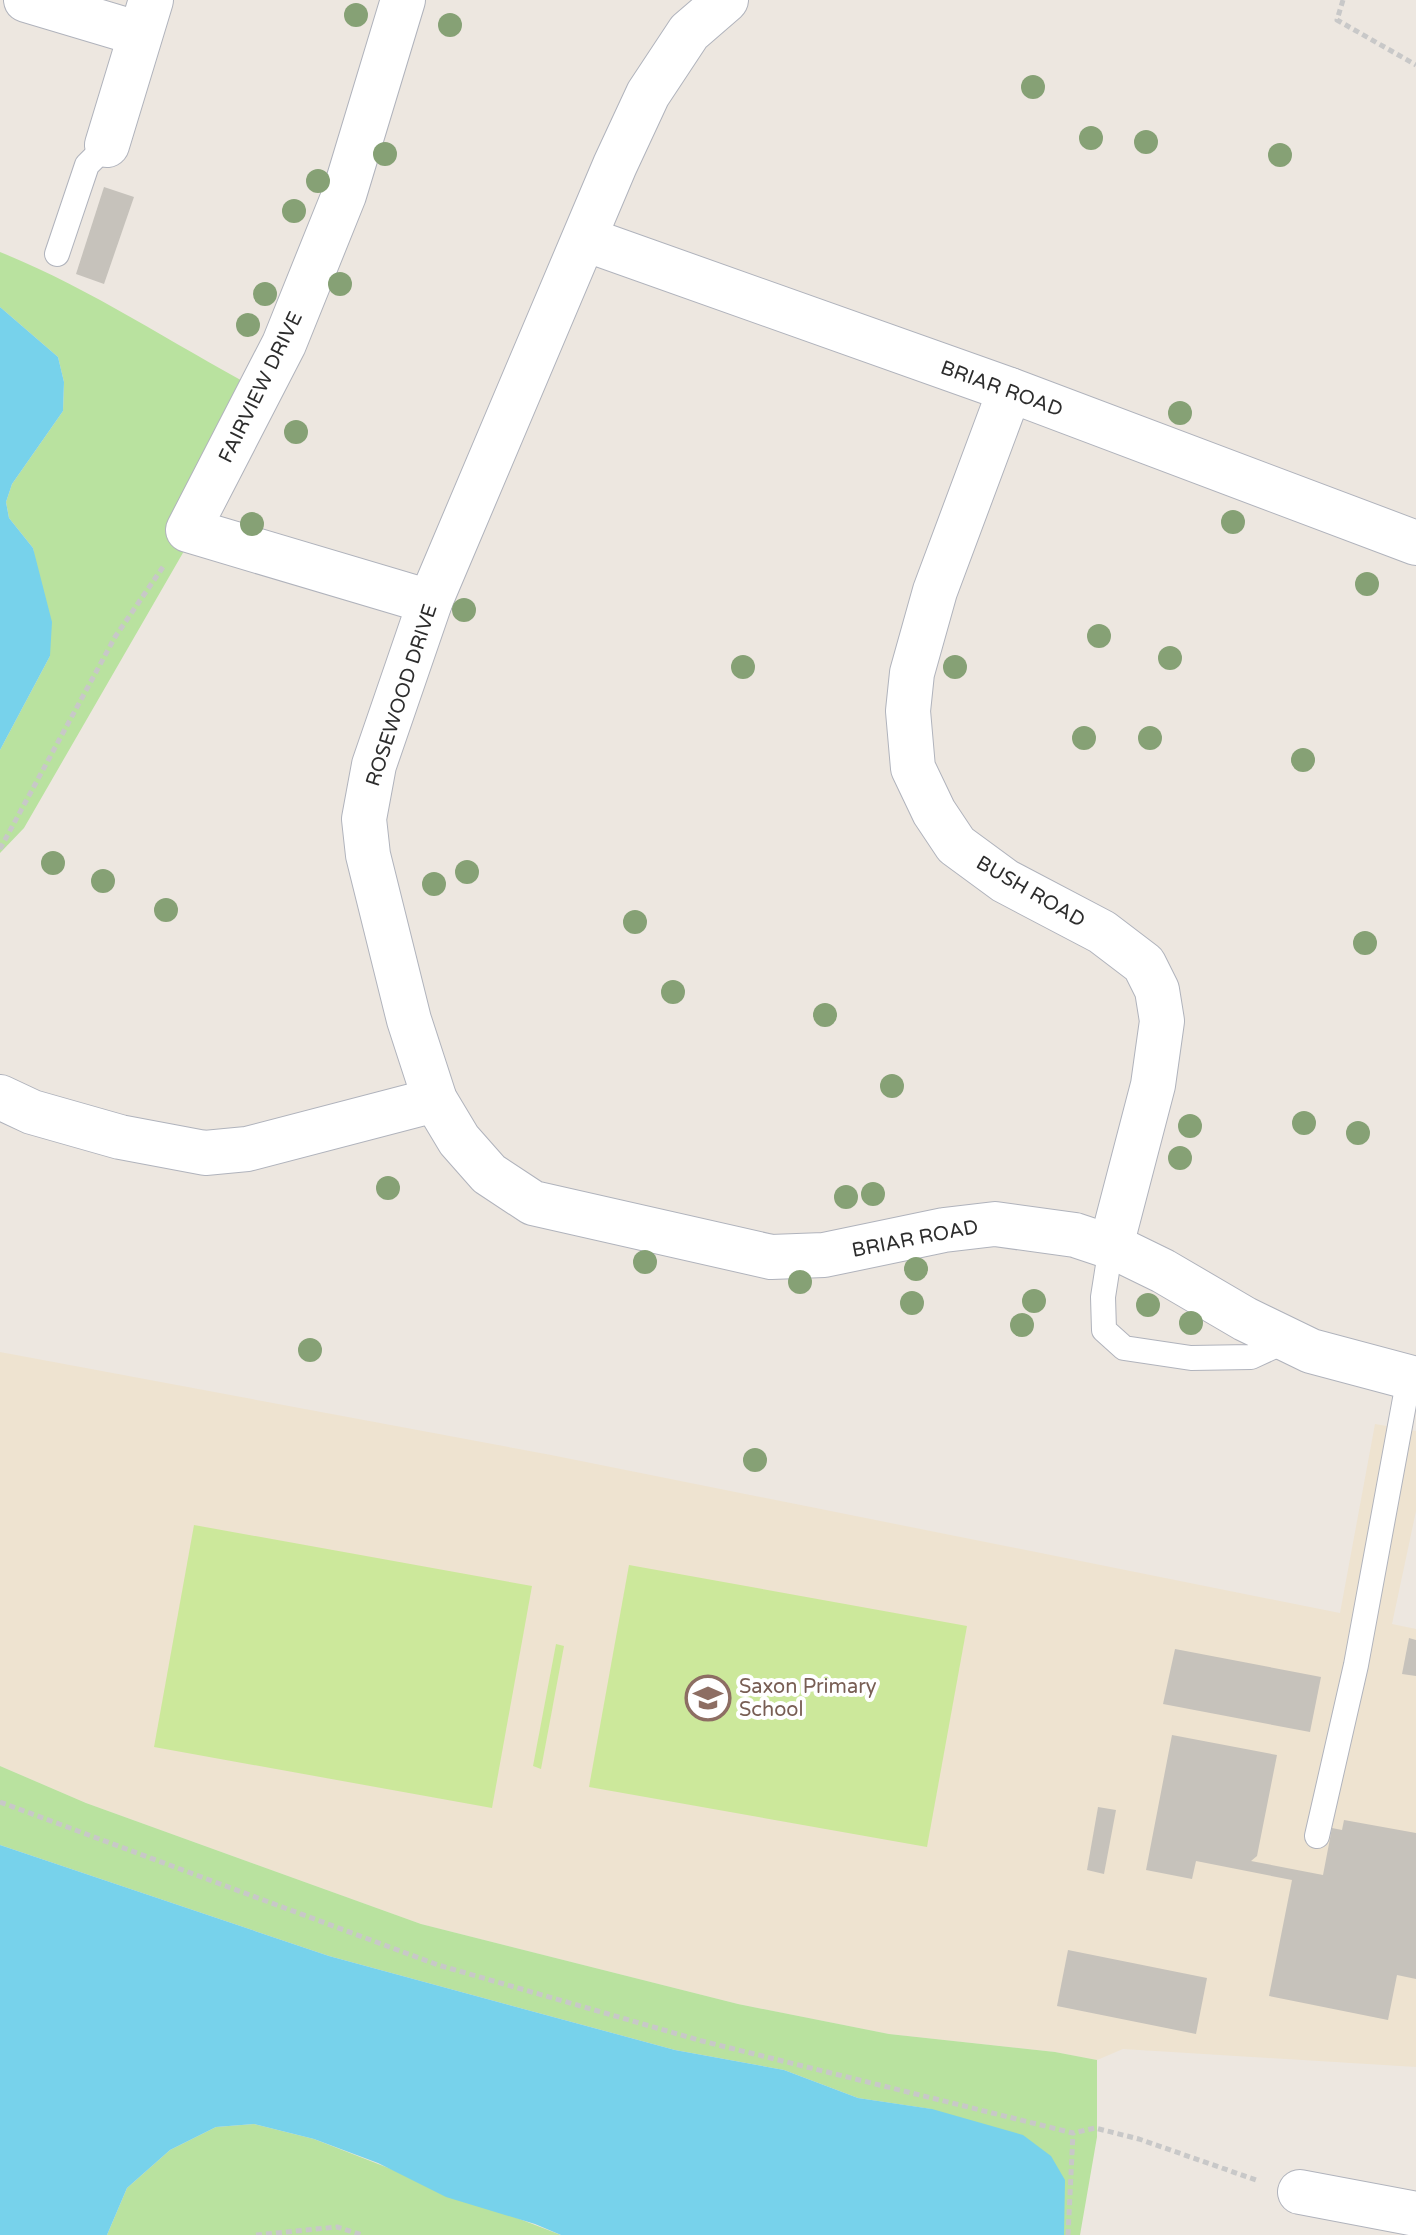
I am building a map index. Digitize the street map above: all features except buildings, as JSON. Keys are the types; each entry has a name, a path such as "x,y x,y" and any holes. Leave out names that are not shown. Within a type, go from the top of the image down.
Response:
{"street":[{"path":"26,0 146,17 107,145"},
{"name":"FAIRVIEW DRIVE","path":"188,530 284,344 344,195 403,0"},
{"name":"ROSEWOOD DRIVE","path":"435,1100 409,1020 368,855 364,819 374,765 430,602 648,94 689,32 726,0"},
{"name":"BRIAR ROAD","path":"585,239 1010,390 1416,543"},
{"name":"BUSH ROAD","path":"1010,390 935,591 912,673 908,711 913,768 934,812 956,845 1005,881 1102,932 1144,964 1157,990 1162,1021 1153,1085 1111,1246"},
{"path":"188,530 430,602"},
{"path":"0,1097 32,1112 120,1137 205,1153 247,1149 435,1100"},
{"name":"BRIAR ROAD","path":"435,1100 459,1140 489,1174 533,1203 771,1257 824,1255 944,1230 995,1224 1075,1235 1111,1246 1163,1271 1245,1319 1311,1351 1412,1378"},
{"path":"1300,2192 1416,2214"}],"lane":[{"path":"57,254 87,165 107,145"},
{"path":"1111,1246 1103,1297 1104,1330 1124,1348 1191,1358 1251,1357 1288,1340"},
{"path":"1317,1836 1356,1665 1412,1378"}],"path":[{"path":"1343,0 1337,20 1416,65"},
{"path":"0,849 115,637 188,530"},
{"path":"0,1802 438,1965 702,2041 1073,2133 1095,2128 1139,2139 1300,2192"},
{"path":"1068,2235 1073,2133"},
{"path":"256,2235 337,2227 362,2235"}],"shaded area":[{"name":"Saxon Primary School","path":"0,1352 551,1455 1340,1613 1375,1424 1416,1431 1416,1511 1392,1624 1416,1629 1416,2067 1123,2049 1097,2060 1055,2052 889,2034 738,2004 421,1924 86,1803 0,1766"}],"green space":[{"path":"0,252 104,302 273,397 24,828 0,853 0,750 50,656 33,548 9,518 6,502 12,484 63,411 64,382 58,357 0,307"},
{"path":"194,1525 532,1586 492,1808 154,1747"},
{"path":"629,1565 967,1626 927,1847 589,1787"},
{"path":"556,1644 564,1646 541,1769 533,1766"},
{"path":"0,1766 86,1803 421,1924 738,2004 889,2034 1055,2052 1097,2060 1097,2137 1080,2235 1045,2235 931,2109 858,2098 784,2070 675,2050 329,1956 0,1845"},
{"path":"254,2124 314,2139 561,2235 107,2235 127,2188 170,2150 216,2127"}],"water":[{"path":"0,307 58,357 64,382 63,411 12,484 6,502 9,518 33,548 52,622 50,656 0,750"},
{"path":"0,1845 329,1956 675,2050 784,2070 858,2098 932,2109 1023,2135 1051,2156 1065,2180 1064,2235 561,2235 446,2197 378,2163 314,2139 254,2124 216,2127 170,2150 127,2188 107,2235 0,2235"}],"place":[{"name":"Saxon Primary School","path":"708,1698"}]}
